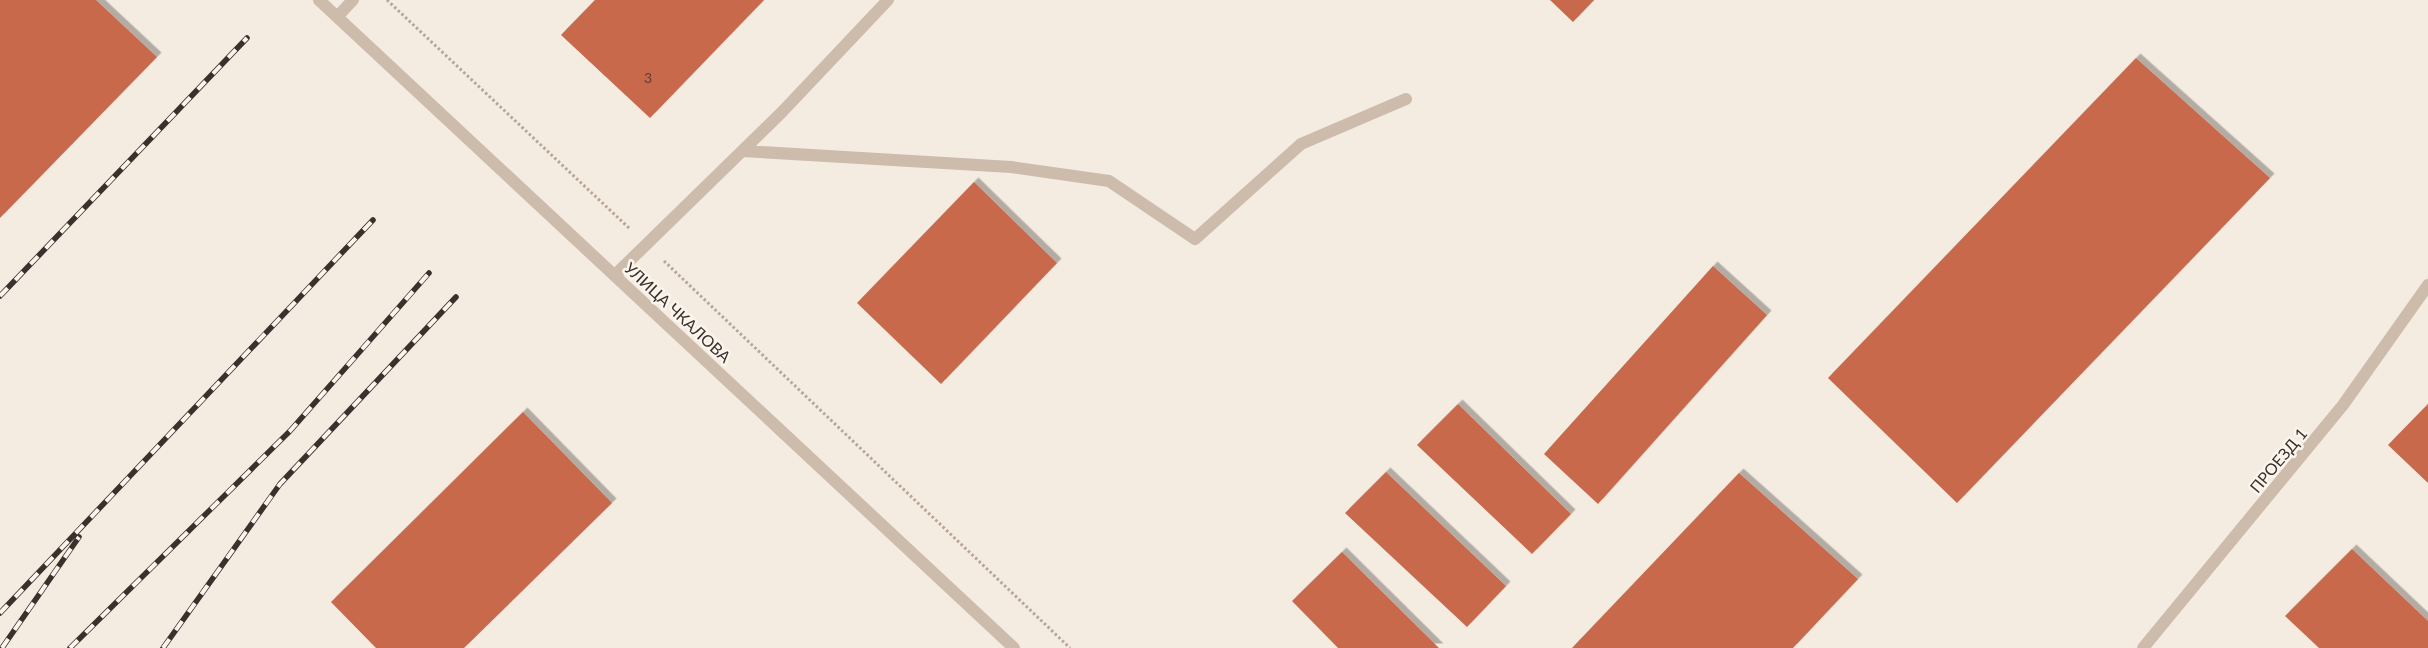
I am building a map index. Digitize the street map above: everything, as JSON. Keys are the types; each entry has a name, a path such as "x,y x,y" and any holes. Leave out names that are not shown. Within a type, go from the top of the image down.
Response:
{"street":[{"name":"УЛИЦА ЧКАЛОВА","path":"319,0 1014,648"},
{"path":"337,17 353,0"},
{"path":"615,275 782,112 888,0"},
{"path":"743,150 1011,167 1109,182 1195,238 1302,144 1406,99"},
{"name":"ПРОЕЗД 1","path":"2143,648 2344,405 2428,285"}],"path":[{"path":"387,0 1070,648"}],"building":[{"path":"0,0 96,0 157,57 0,218"},
{"path":"595,0 764,0 650,118 561,35"},
{"path":"1550,0 1594,0 1573,22"},
{"path":"2136,58 2270,178 1957,503 1828,378"},
{"path":"974,182 1057,263 941,384 857,303"},
{"path":"1713,266 1767,315 1598,504 1544,454"},
{"path":"1458,404 1571,514 1532,554 1417,445"},
{"path":"2428,404 2428,483 2388,445"},
{"path":"523,412 612,503 464,648 376,648 331,602"},
{"path":"1386,472 1506,586 1467,627 1345,513"},
{"path":"1739,473 1858,579 1793,648 1572,648"},
{"path":"2352,549 2428,621 2428,648 2319,648 2285,616"},
{"path":"1342,552 1439,648 1338,648 1292,601"}],"railway":[{"path":"0,296 247,38"},
{"path":"0,613 373,220"},
{"path":"70,648 290,431 429,273"},
{"path":"163,648 280,484 456,297"},
{"path":"2,648 79,537"}]}
